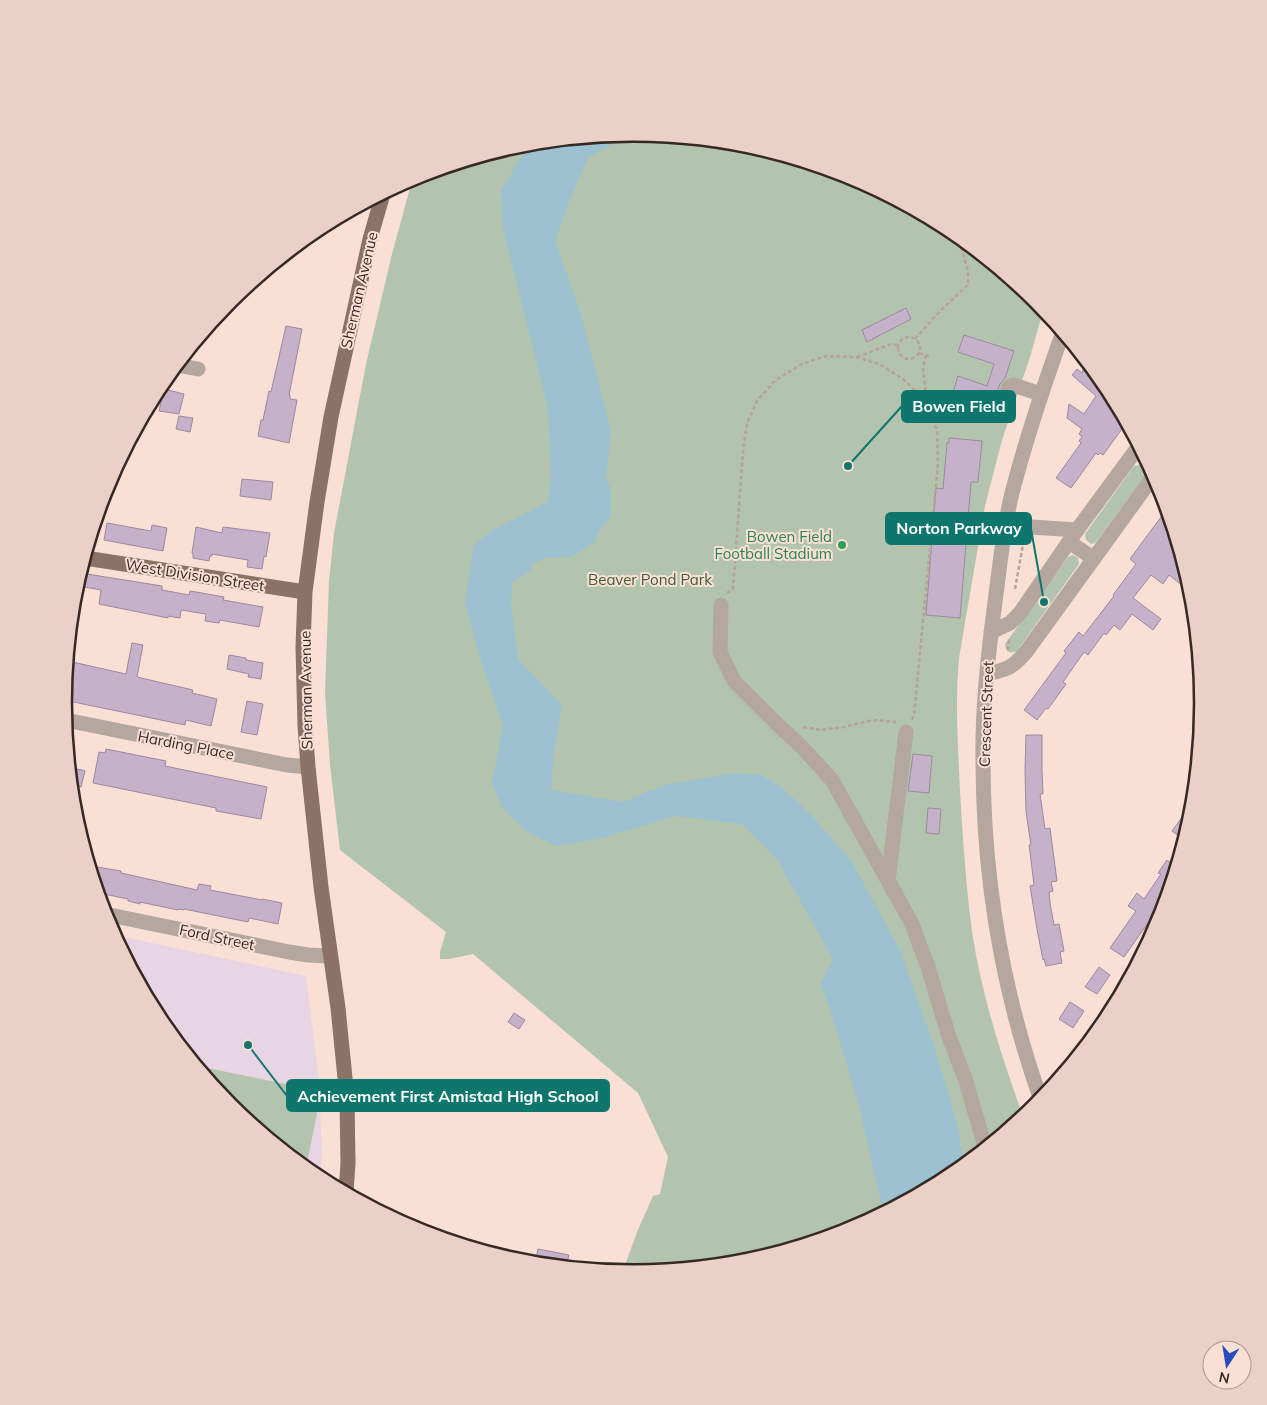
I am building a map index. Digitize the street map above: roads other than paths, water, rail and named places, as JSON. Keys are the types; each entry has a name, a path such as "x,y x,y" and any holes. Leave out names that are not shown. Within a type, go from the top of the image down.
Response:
{"main road":[{"name":"Sherman Avenue","path":"347,1184 347,1098 338,1008 330,956 308,767 303,687 305,592 331,417 370,239 381,201"},
{"name":"West Division Street","path":"91,559 305,592"}],"street":[{"name":"Crescent Street","path":"1038,1091 1024,1050 1002,957 990,883 983,759 991,632 1006,522 1012,493 1060,339"},
{"path":"184,366 198,369"},
{"path":"999,416 1009,387 1012,385 1042,394"},
{"path":"991,632 1010,623 1020,613 1073,536 1137,454"},
{"path":"987,674 1007,669 1016,663 1026,652 1149,481"},
{"path":"1006,522 1073,536 1093,558"},
{"path":"721,605 720,652 734,681 801,746 832,780 911,922 948,1037 964,1078 983,1141"},
{"name":"Harding Place","path":"73,721 287,765 308,767"},
{"path":"888,881 908,728"},
{"name":"Ford Street","path":"115,916 289,952 330,956"}],"water":[{"path":"615,143 588,158 570,199 555,241 580,311 611,431 606,479 611,489 611,516 598,532 594,543 571,557 548,557 532,564 531,570 512,582 511,602 518,659 562,705 554,752 551,790 624,802 664,785 736,773 761,775 784,789 814,818 852,862 899,948 933,1043 957,1123 963,1157 882,1206 859,1106 829,1005 820,985 833,959 778,861 742,824 675,816 602,838 557,846 527,832 503,809 492,784 503,725 482,664 465,603 474,545 493,530 548,502 551,477 548,408 503,228 501,190 524,152 560,146"}],"place":[{"name":"Bowen Field","path":"848,466"},
{"name":"Bowen Field Football Stadium","path":"842,545"},
{"name":"Norton Parkway","path":"1044,602"},
{"name":"Achievement First Amistad High School","path":"248,1045"}],"park label":[{"name":"Beaver Pond Park","path":"650,579"}]}
